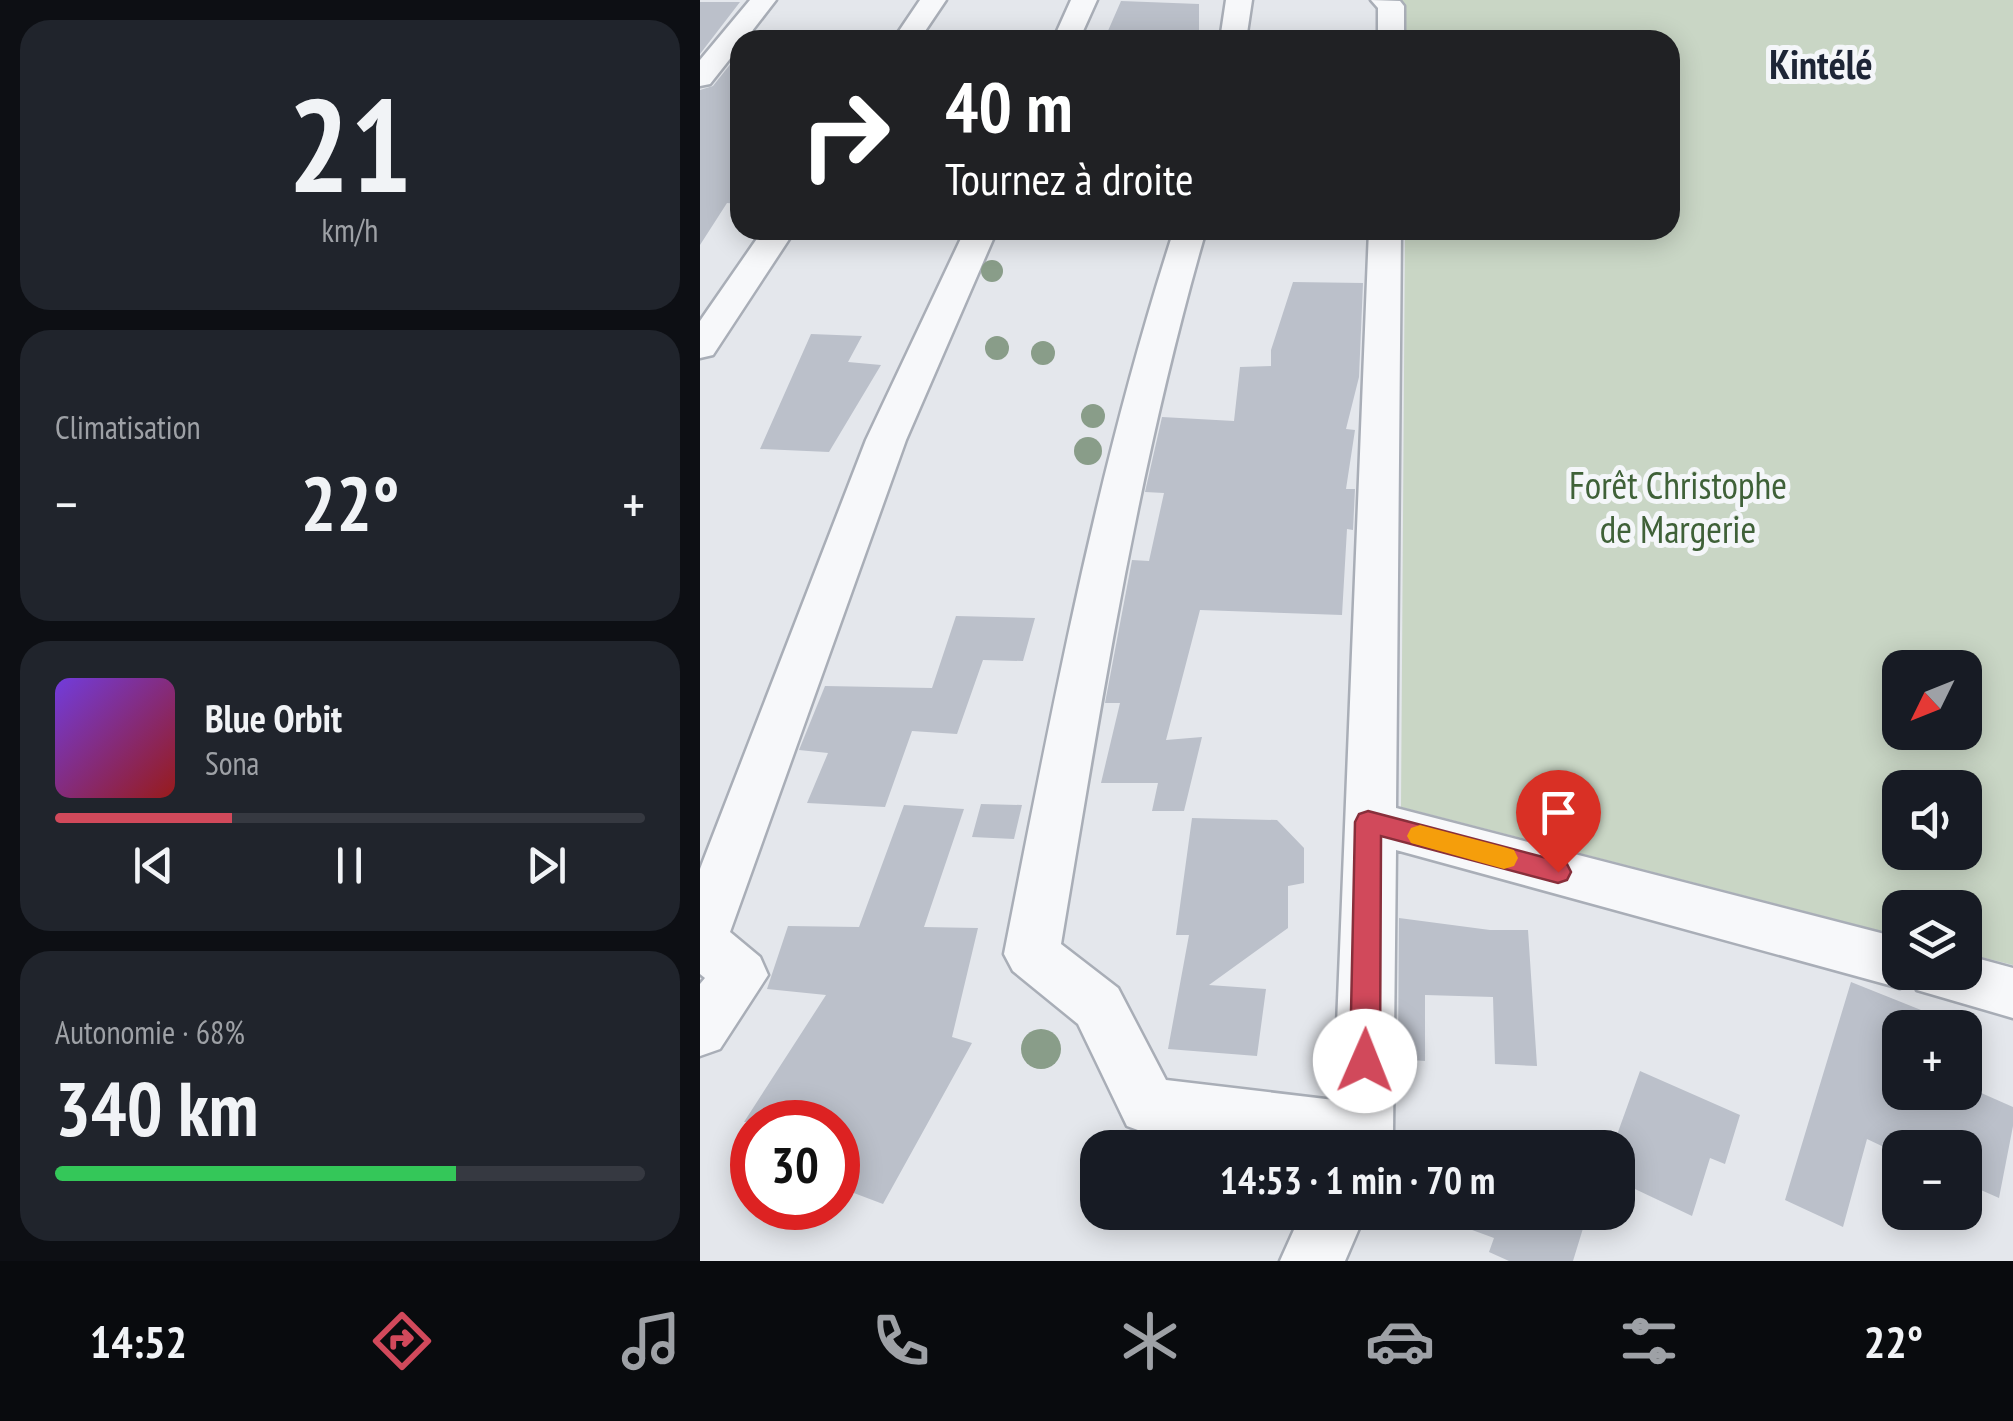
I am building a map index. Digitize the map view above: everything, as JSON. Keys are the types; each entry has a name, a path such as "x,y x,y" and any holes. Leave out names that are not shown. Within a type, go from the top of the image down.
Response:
{"street":[{"path":"739,30 763,0"},
{"path":"913,30 933,0"},
{"path":"1070,30 1084,0"},
{"path":"1234,30 1239,0"},
{"path":"1384,0 1392,6 1391,30"},
{"path":"700,78 730,41"},
{"path":"700,347 772,240"},
{"path":"700,1030 740,975 700,940 886,440 976,240"},
{"path":"1187,240 1161,318 1118,483 1032,954 1098,1006 1148,1106 1298,1130"},
{"path":"1361,1130 1385,240"},
{"path":"1368,822 1882,958"},
{"path":"1982,985 2013,993"},
{"path":"1312,1261 1327,1230"}],"green space":[{"name":"Forêt Christophe de Margerie","path":"1397,0 2013,0 2013,965 1982,957 1982,890 1882,890 1882,931 1401,807 1405,240 1680,240 1680,30 1398,30"}],"building":[{"path":"1121,1 1199,4 1199,30 1108,30"},
{"path":"700,2 740,2 700,54"},
{"path":"730,65 730,203 700,245 700,90 713,86"},
{"path":"1293,282 1363,283 1359,377 1346,429 1355,430 1346,489 1355,489 1353,530 1347,529 1342,615 1200,610 1166,740 1202,737 1184,811 1152,811 1158,783 1101,783 1120,703 1105,703 1132,560 1149,561 1164,493 1145,492 1162,417 1234,421 1240,367 1271,366 1271,350"},
{"path":"811,334 862,336 848,362 881,365 829,452 760,449"},
{"path":"956,616 1035,618 1023,661 983,660 957,734 912,731 885,807 807,803 828,753 799,750 825,686 932,688"},
{"path":"981,804 1022,805 1014,839 972,837"},
{"path":"904,805 964,809 924,927 978,928 952,1037 972,1043 883,1204 860,1195 860,1100 758,1100 826,995 767,989 788,926 859,927"},
{"path":"1192,818 1277,820 1304,848 1304,883 1288,886 1288,928 1209,985 1266,989 1257,1056 1168,1049 1189,935 1176,935"},
{"path":"1399,918 1490,930 1528,930 1537,1066 1495,1064 1493,997 1425,995 1425,1061 1398,1059"},
{"path":"1851,982 1921,1010 1882,1010 1882,1110 1982,1110 1982,1093 2013,1107 1999,1198 1982,1190 1982,1130 1882,1130 1882,1146 1867,1139 1843,1227 1785,1200"},
{"path":"1640,1071 1740,1115 1725,1164 1710,1158 1692,1216 1635,1189 1635,1130 1619,1130"},
{"path":"1472,1230 1582,1230 1573,1261 1509,1261 1489,1252 1494,1238"}],"slow traffic":[{"path":"1420,836 1504,858"}],"district":[{"name":"Kintélé","path":"1821,64"}],"route":[{"path":"1365,1061 1368,822 1558,872"}]}
